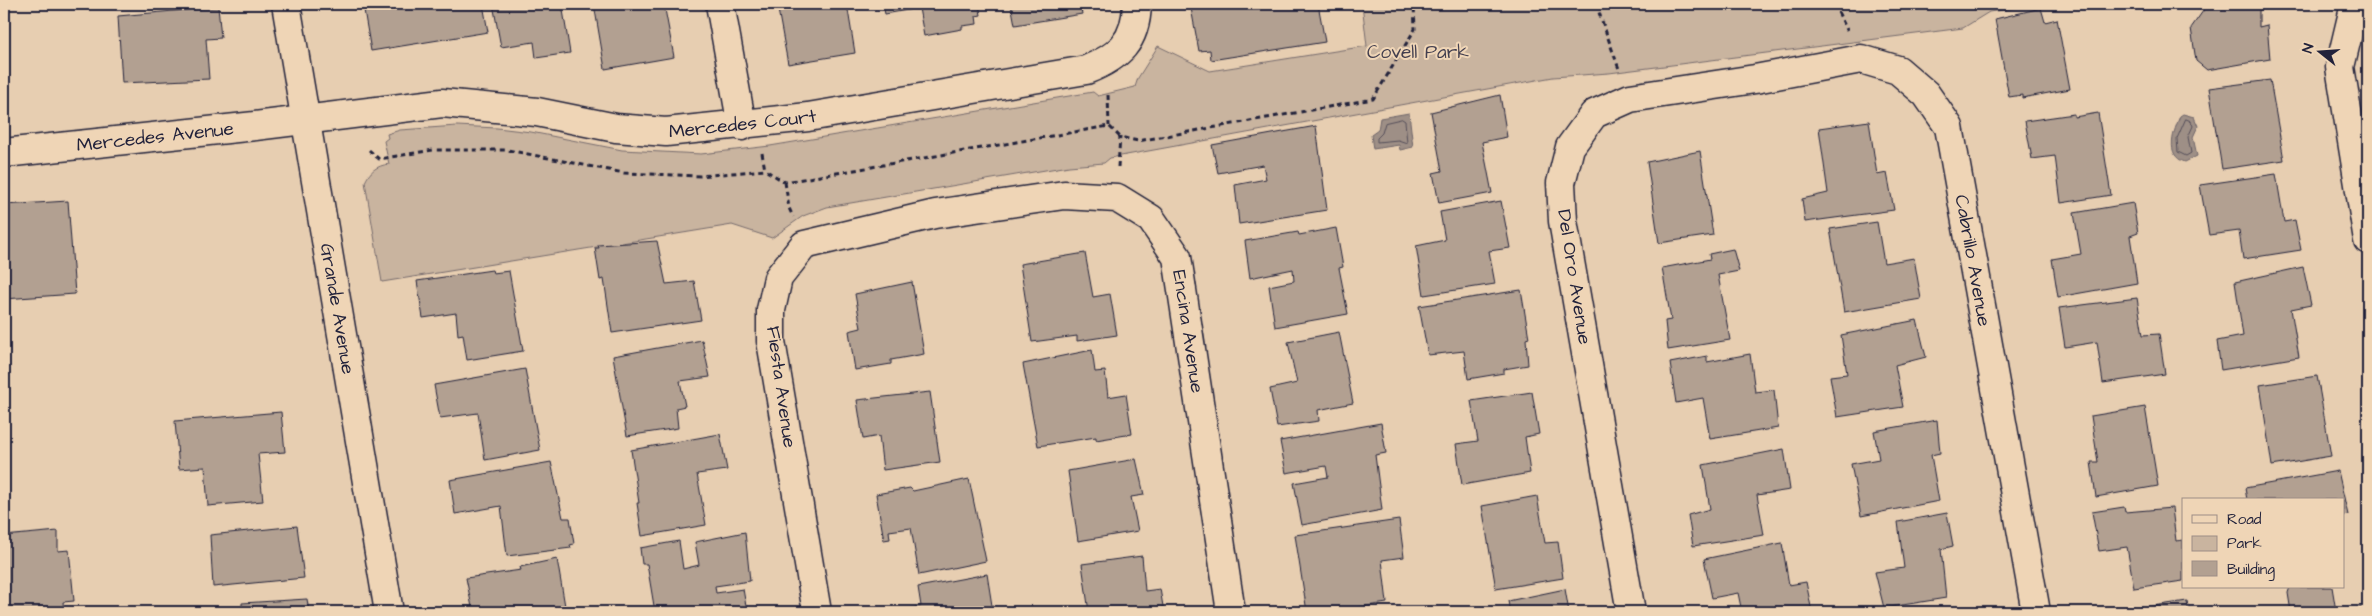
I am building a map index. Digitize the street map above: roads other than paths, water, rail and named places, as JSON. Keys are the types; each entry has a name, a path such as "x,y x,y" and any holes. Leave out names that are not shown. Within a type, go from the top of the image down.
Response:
{"street":[{"name":"Grande Avenue","path":"286,4 389,612"},
{"path":"720,4 742,126"},
{"name":"Mercedes Court","path":"307,119 442,103 482,105 537,112 616,128 666,132 808,118 1086,70 1107,62 1121,51 1130,36 1136,19 1137,4"},
{"path":"2355,4 2340,67 2368,240"},
{"name":"Cabrillo Avenue","path":"1756,79 1861,59 1898,70 1926,94 1949,127 2036,612"},
{"name":"Del Oro Avenue","path":"1632,612 1563,221 1560,183 1570,147 1594,114 1630,98 1756,79"},
{"name":"Mercedes Avenue","path":"4,153 307,119"},
{"name":"Encina Avenue","path":"935,214 1064,195 1117,198 1151,219 1177,257 1232,612"},
{"name":"Fiesta Avenue","path":"817,612 771,341 771,310 778,278 804,245 935,214"}],"water":[{"path":"1409,113 1413,147 1400,150 1399,145 1373,149 1371,135 1378,130 1380,118"},
{"path":"2183,114 2194,117 2198,126 2193,137 2197,156 2185,162 2175,154 2172,142 2180,116"}],"park label":[{"name":"Covell Park","path":"1418,52"}]}
